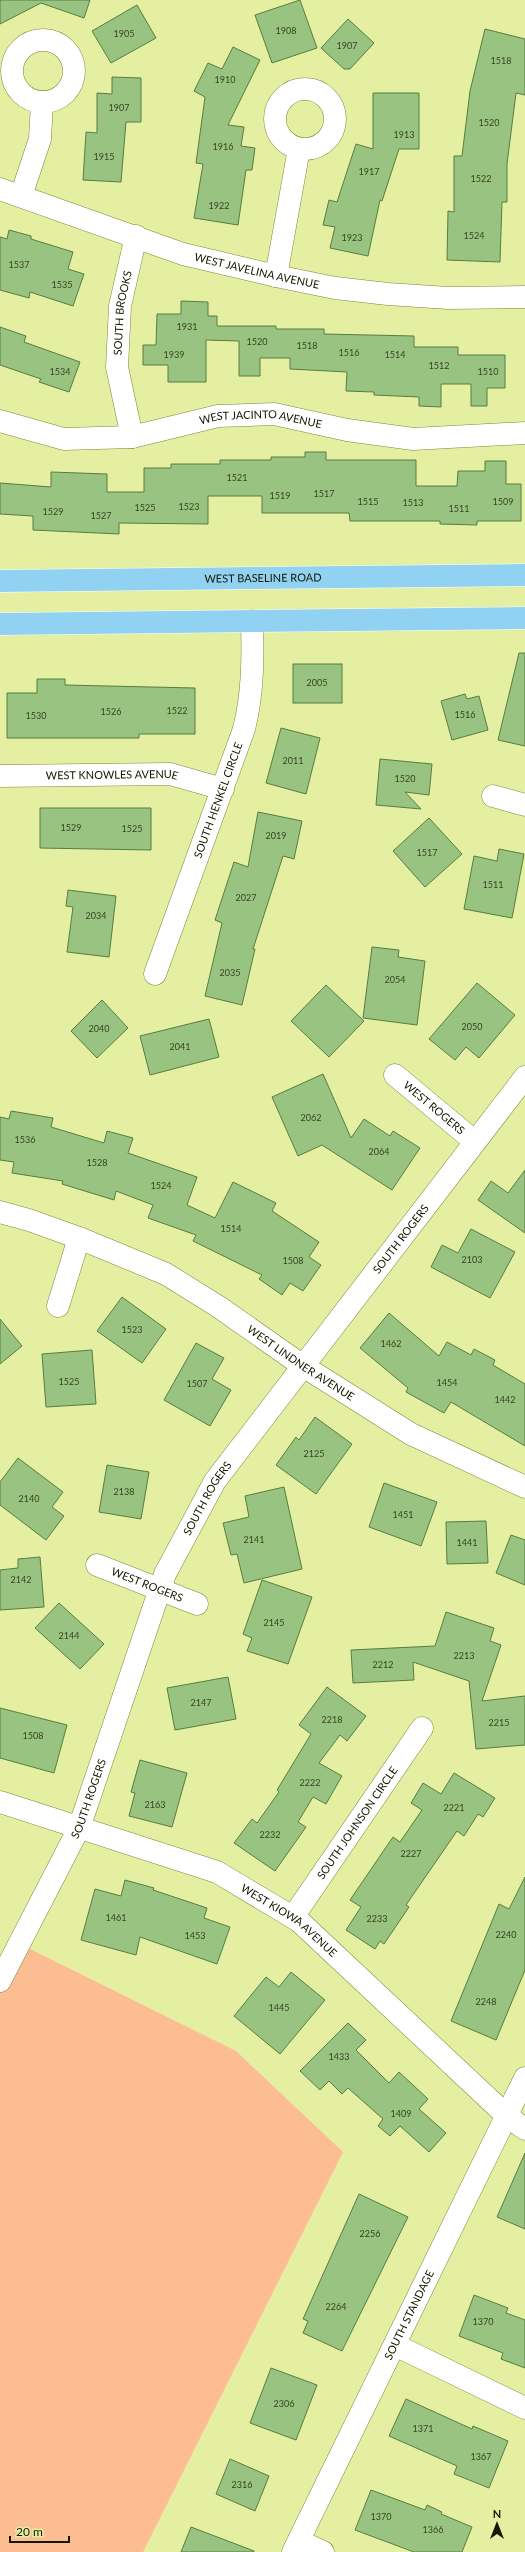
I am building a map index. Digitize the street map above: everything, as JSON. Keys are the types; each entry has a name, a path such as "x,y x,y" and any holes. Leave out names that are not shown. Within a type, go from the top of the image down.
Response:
{"main road":[{"name":"WEST BASELINE ROAD","path":"0,581 525,575"},
{"path":"0,624 525,618"}],"street":[{"path":"22,196 40,139 42,102"},
{"path":"276,276 299,149"},
{"name":"WEST JAVELINA AVENUE","path":"0,189 184,254 276,276 335,288 388,294 448,298 525,297"},
{"name":"SOUTH BROOKS","path":"132,437 118,367 120,306 136,236"},
{"name":"WEST JACINTO AVENUE","path":"0,421 64,439 132,437 218,416 274,414 347,430 412,439 525,433"},
{"name":"SOUTH HENKEL CIRCLE","path":"155,974 223,789 250,704 253,674 252,621"},
{"name":"WEST KNOWLES AVENUE","path":"0,776 170,774 223,789"},
{"path":"493,796 525,805"},
{"name":"WEST ROGERS","path":"395,1075 474,1141"},
{"name":"SOUTH ROGERS","path":"0,1981 79,1828 166,1574 215,1481 474,1141 525,1077"},
{"name":"WEST LINDNER AVENUE","path":"0,1212 29,1220 79,1238 166,1274 219,1307 303,1366 411,1434 525,1487"},
{"path":"58,1306 79,1238"},
{"name":"WEST ROGERS","path":"97,1565 161,1588 197,1604"},
{"name":"SOUTH JOHNSON CIRCLE","path":"293,1917 422,1728"},
{"name":"WEST KIOWA AVENUE","path":"0,1802 217,1872 293,1917 507,2116 525,2129"},
{"name":"SOUTH STANDAGE","path":"296,2546 525,2078"},
{"path":"395,2345 525,2408"},
{"path":"296,2546 323,2552"}],"shaded area":[{"path":"20,1944 236,2051 343,2152 143,2552 0,2552 0,1976"}],"building":[{"path":"0,0 90,0 84,18 41,3 0,24"},
{"path":"300,0 317,48 272,63 255,15"},
{"path":"137,5 156,38 111,63 92,31"},
{"path":"348,19 374,43 350,69 344,69 321,48"},
{"path":"485,29 525,39 525,95 516,93 507,164 507,202 502,202 500,262 447,260 448,211 454,212 454,156 462,156 470,91"},
{"path":"233,47 260,60 228,125 244,127 241,146 255,148 252,170 246,170 238,225 194,218 203,164 196,163 205,97 194,91 208,63 222,69"},
{"path":"112,77 141,78 141,122 126,122 121,182 83,180 86,132 97,133 97,93 112,94"},
{"path":"373,93 419,93 419,149 399,149 382,201 380,200 368,256 330,248 335,227 323,225 329,200 337,202 356,144 373,149"},
{"path":"9,230 31,236 31,239 73,252 68,269 84,274 73,306 30,292 29,298 0,290 0,237 7,239"},
{"path":"181,301 208,302 208,316 217,316 217,326 276,326 276,329 324,329 324,334 414,336 414,347 458,347 458,355 505,355 505,388 487,388 487,406 471,406 471,384 441,384 441,407 419,406 419,397 374,395 374,392 346,391 347,372 290,369 290,358 260,358 260,376 239,376 239,341 206,340 206,382 168,382 168,365 143,365 143,345 156,345 157,314 181,314"},
{"path":"0,327 26,336 24,342 80,362 69,392 39,382 41,379 0,365"},
{"path":"305,452 326,452 326,460 416,460 416,486 457,486 458,471 485,471 485,461 506,461 506,484 521,484 521,521 477,521 477,525 440,524 440,521 350,521 349,513 262,513 262,496 208,496 208,524 119,523 119,534 33,530 33,516 0,514 0,483 51,487 51,472 107,474 107,492 144,492 144,468 171,468 171,464 220,464 220,460 271,460 271,457 305,457"},
{"path":"519,653 525,653 525,746 498,740"},
{"path":"293,664 342,664 342,703 293,703"},
{"path":"37,679 65,679 65,685 195,688 195,734 139,734 139,738 7,738 7,693 37,693"},
{"path":"465,694 467,699 479,696 488,730 452,740 441,701"},
{"path":"281,728 320,738 306,794 266,783"},
{"path":"380,759 432,764 429,795 405,792 421,809 376,805"},
{"path":"40,808 151,808 151,850 40,848"},
{"path":"258,812 302,821 294,859 283,856 253,949 255,949 242,1005 205,996 222,923 215,920 234,862 248,867"},
{"path":"429,818 462,854 425,887 393,851"},
{"path":"499,849 524,854 512,918 464,909 474,856 497,861"},
{"path":"68,890 116,896 109,957 67,952 73,907 66,906"},
{"path":"372,947 399,950 398,957 425,961 417,1025 363,1018"},
{"path":"477,983 515,1015 479,1058 466,1047 455,1060 429,1039"},
{"path":"326,985 364,1021 329,1057 291,1021"},
{"path":"102,1000 128,1028 97,1058 71,1031"},
{"path":"209,1019 219,1057 150,1075 140,1036"},
{"path":"323,1074 351,1138 364,1119 390,1136 393,1131 420,1148 392,1190 322,1145 298,1156 272,1097"},
{"path":"11,1111 53,1118 51,1127 104,1143 107,1131 133,1138 128,1153 197,1177 187,1205 215,1218 233,1182 276,1203 272,1211 319,1242 309,1257 321,1265 303,1291 290,1283 282,1295 259,1279 262,1275 193,1241 196,1235 148,1218 153,1205 116,1191 114,1200 62,1184 63,1181 12,1173 14,1162 0,1160 0,1117 9,1119"},
{"path":"525,1170 525,1233 478,1200 491,1181 508,1193"},
{"path":"471,1229 515,1252 490,1298 431,1267 442,1245 458,1253"},
{"path":"122,1297 166,1329 142,1363 97,1331"},
{"path":"389,1313 439,1356 447,1342 471,1355 474,1349 495,1360 493,1365 525,1384 525,1446 451,1402 444,1413 406,1392 408,1388 360,1348"},
{"path":"0,1319 22,1346 0,1364"},
{"path":"196,1343 224,1358 212,1379 231,1390 210,1426 164,1400"},
{"path":"92,1350 96,1404 46,1407 42,1354"},
{"path":"315,1417 352,1444 316,1494 276,1465 296,1437 299,1440"},
{"path":"18,1458 63,1492 52,1507 64,1516 46,1540 0,1505 0,1482"},
{"path":"107,1465 149,1472 141,1519 99,1512"},
{"path":"384,1483 437,1502 421,1546 369,1527"},
{"path":"284,1487 302,1569 244,1583 237,1554 231,1555 223,1523 249,1517 245,1496"},
{"path":"486,1521 488,1563 447,1564 446,1522"},
{"path":"511,1535 525,1540 525,1585 496,1573"},
{"path":"40,1557 44,1607 0,1610 0,1570 18,1568 18,1559"},
{"path":"262,1580 312,1597 288,1664 247,1651 252,1638 243,1634"},
{"path":"59,1603 104,1644 80,1669 35,1628"},
{"path":"446,1612 494,1628 490,1641 501,1645 482,1701 525,1696 525,1745 476,1749 469,1681 413,1662 414,1680 353,1683 351,1650 435,1646"},
{"path":"228,1677 236,1719 175,1730 167,1688"},
{"path":"327,1687 366,1716 347,1741 340,1735 319,1763 342,1776 326,1804 313,1797 298,1822 306,1827 275,1871 234,1843 252,1819 257,1823 279,1792 277,1790 311,1734 299,1725"},
{"path":"0,1708 67,1725 54,1773 0,1758"},
{"path":"140,1760 187,1773 172,1827 129,1816 135,1793 131,1792"},
{"path":"454,1773 495,1798 483,1817 478,1814 464,1836 457,1831 406,1905 409,1907 384,1944 380,1941 375,1949 346,1930 361,1907 350,1900 393,1837 400,1842 422,1810 411,1803 423,1783 441,1794"},
{"path":"525,1877 525,1970 496,2040 451,2021 499,1904 509,1909"},
{"path":"125,1880 154,1888 153,1890 207,1908 204,1918 230,1927 217,1964 140,1937 136,1955 81,1940 95,1889 121,1896"},
{"path":"291,1972 325,2000 280,2054 234,2016 266,1977 279,1987"},
{"path":"348,2023 366,2040 356,2050 389,2083 399,2072 428,2099 419,2109 446,2133 429,2152 400,2126 390,2136 378,2126 383,2119 348,2088 342,2094 329,2081 320,2090 300,2071"},
{"path":"525,2153 525,2229 497,2217"},
{"path":"359,2194 408,2217 342,2351 303,2333 308,2321 303,2319"},
{"path":"474,2295 508,2308 506,2313 525,2320 525,2368 501,2359 503,2353 459,2336"},
{"path":"271,2368 317,2385 296,2440 250,2423"},
{"path":"406,2399 472,2429 473,2426 508,2441 489,2488 454,2474 457,2466 389,2436"},
{"path":"230,2459 269,2476 255,2511 216,2494"},
{"path":"371,2490 425,2510 427,2505 442,2512 441,2514 472,2527 462,2552 414,2552 355,2530"},
{"path":"191,2527 254,2551 254,2552 181,2552"}]}
